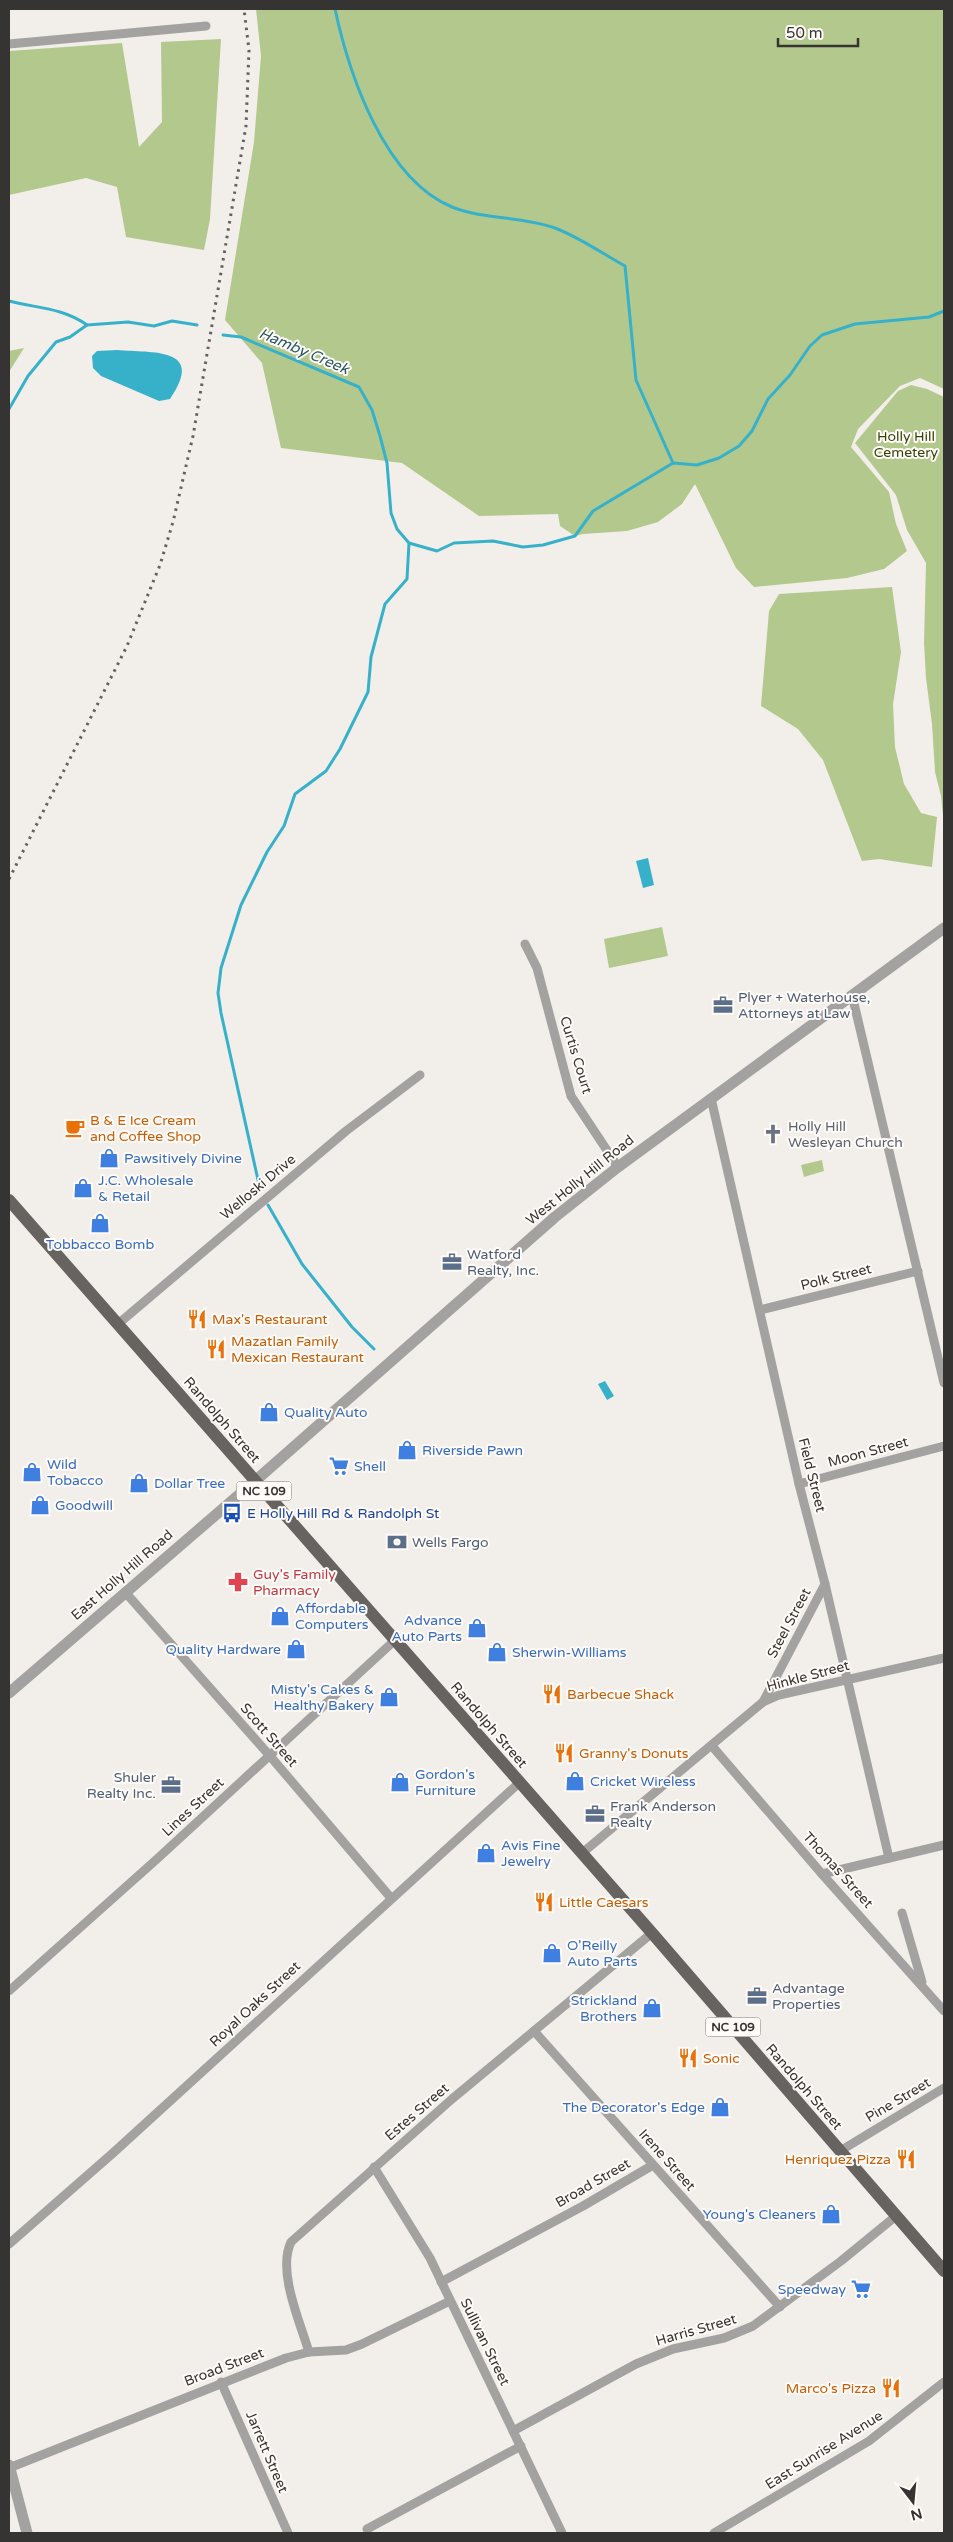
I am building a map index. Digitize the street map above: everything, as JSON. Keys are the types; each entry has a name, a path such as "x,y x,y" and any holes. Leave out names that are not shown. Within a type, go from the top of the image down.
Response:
{"main road":[{"name":"Randolph Street","path":"9,1200 652,1933 944,2271"}],"street":[{"path":"9,44 206,26"},
{"name":"West Holly Hill Road","path":"255,1481 550,1221 618,1167 944,928"},
{"name":"Curtis Court","path":"525,944 537,968 571,1096 618,1167"},
{"path":"852,995 944,1383"},
{"name":"Welloski Drive","path":"118,1324 346,1131 420,1075"},
{"name":"Field Street","path":"711,1098 799,1484 825,1584 890,1858"},
{"name":"Polk Street","path":"760,1310 918,1271"},
{"name":"Moon Street","path":"799,1484 944,1446"},
{"name":"East Holly Hill Road","path":"9,1693 255,1481"},
{"name":"Steel Street","path":"763,1702 825,1584"},
{"name":"Scott Street","path":"125,1592 270,1756 391,1898"},
{"name":"Lines Street","path":"9,1991 270,1756 394,1641"},
{"name":"Hinkle Street","path":"582,1854 763,1702 779,1695 944,1658"},
{"name":"Thomas Street","path":"712,1746 822,1874 923,1985 944,2011"},
{"name":"Royal Oaks Street","path":"9,2244 114,2153 519,1783"},
{"path":"822,1874 944,1845"},
{"path":"902,1913 923,1985"},
{"name":"Estes Street","path":"309,2352 292,2298 286,2265 286,2251 290,2242 301,2230 459,2093 652,1933"},
{"name":"Irene Street","path":"534,2031 780,2307"},
{"name":"Pine Street","path":"840,2151 944,2088"},
{"name":"Broad Street","path":"441,2282 583,2206 653,2165"},
{"name":"Sullivan Street","path":"374,2167 416,2234 441,2282 562,2533"},
{"name":"Harris Street","path":"513,2431 636,2364 673,2349 744,2332 780,2307 896,2216"},
{"name":"Broad Street","path":"9,2467 222,2382 309,2352 331,2352 362,2344 450,2301"},
{"name":"Jarrett Street","path":"222,2382 288,2533"},
{"name":"East Sunrise Avenue","path":"714,2533 869,2441 944,2382"},
{"path":"366,2529 521,2446"},
{"path":"9,2467 27,2533"}],"green space":[{"path":"256,9 944,9 944,389 920,378 900,386 858,429 851,447 889,492 896,524 907,551 884,569 847,578 754,587 736,568 695,484 682,504 658,522 627,531 575,536 560,526 558,514 479,516 402,463 281,448 262,363 225,320 254,142 261,56"},
{"path":"221,39 210,219 204,250 126,237 117,187 86,178 9,195 9,51 122,43 139,147 162,122 161,42"},
{"path":"24,348 9,372 9,351"},
{"name":"Holly Hill Cemetery","path":"911,385 927,389 944,397 944,824 941,796 935,772 932,724 926,678 924,643 926,563 907,530 896,495 855,443 898,391"},
{"path":"892,587 901,652 893,704 895,747 904,784 921,813 937,817 932,867 879,859 862,861 823,760 798,729 761,706 769,611 779,594"},
{"path":"662,927 668,956 609,968 604,939"},
{"path":"822,1160 824,1171 804,1177 801,1165"}],"water":[{"path":"117,350 159,353 179,361 182,370 180,382 170,399 159,401 101,376 93,368 92,356 97,351"},
{"path":"648,858 654,885 643,888 636,861"},
{"path":"605,1381 614,1396 607,1400 598,1384"}],"waterway":[{"path":"335,9 341,35 360,93 373,122 389,149 407,173 428,193 452,207 465,211 530,221 555,228 625,266 636,380 673,463"},
{"path":"9,301 50,309 69,315 87,325"},
{"name":"Hamby Creek","path":"223,335 241,337 359,387 372,410 380,436 387,463 391,513 397,529 409,543 437,551 454,543 493,541 523,547 543,545 575,536 593,511 673,463 697,465 719,458 739,446 752,431 768,399 790,375 810,346 822,335 855,324 929,317 944,311"},
{"name":"Hamby Creek","path":"9,409 28,376 56,342 70,337 87,325 128,322 154,326 172,321 197,325"},
{"path":"260,1189 221,1013 218,993 221,968 241,905 267,852 284,826 295,794 326,771 340,749 368,692 371,657 385,604 407,579 409,543"},
{"path":"268,1205 302,1264 352,1327 374,1349"}],"railway":[{"path":"9,879 127,646 160,565 173,522 193,436 246,126 249,50 244,9"}],"place":[{"name":"Plyer + Waterhouse, Attorneys at Law","path":"723,1005"},
{"name":"B & E Ice Cream and Coffee Shop","path":"75,1128"},
{"name":"Holly Hill Wesleyan Church","path":"773,1134"},
{"name":"Pawsitively Divine","path":"109,1158"},
{"name":"J.C. Wholesale & Retail","path":"83,1188"},
{"name":"Tobbacco Bomb","path":"100,1223"},
{"name":"Watford Realty, Inc.","path":"452,1262"},
{"name":"Max's Restaurant","path":"197,1319"},
{"name":"Mazatlan Family Mexican Restaurant","path":"216,1349"},
{"name":"Quality Auto","path":"269,1412"},
{"name":"Riverside Pawn","path":"407,1450"},
{"name":"Shell","path":"339,1466"},
{"name":"Wild Tobacco","path":"32,1472"},
{"name":"Dollar Tree","path":"139,1483"},
{"name":"Goodwill","path":"40,1505"},
{"name":"E Holly Hill Rd & Randolph St","path":"232,1513"},
{"name":"Wells Fargo","path":"397,1542"},
{"name":"Guy's Family Pharmacy","path":"238,1582"},
{"name":"Affordable Computers","path":"280,1616"},
{"name":"Advance Auto Parts","path":"477,1628"},
{"name":"Quality Hardware","path":"296,1649"},
{"name":"Sherwin-Williams","path":"497,1652"},
{"name":"Barbecue Shack","path":"552,1694"},
{"name":"Misty's Cakes & Healthy Bakery","path":"389,1697"},
{"name":"Granny's Donuts","path":"564,1753"},
{"name":"Cricket Wireless","path":"575,1781"},
{"name":"Gordon's Furniture","path":"400,1782"},
{"name":"Shuler Realty Inc.","path":"171,1785"},
{"name":"Frank Anderson Realty","path":"595,1814"},
{"name":"Avis Fine Jewelry","path":"486,1853"},
{"name":"Little Caesars","path":"544,1902"},
{"name":"O'Reilly Auto Parts","path":"552,1953"},
{"name":"Advantage Properties","path":"757,1996"},
{"name":"Strickland Brothers","path":"652,2008"},
{"name":"Sonic","path":"688,2058"},
{"name":"The Decorator's Edge","path":"720,2107"},
{"name":"Henriquez Pizza","path":"906,2159"},
{"name":"Young's Cleaners","path":"831,2214"},
{"name":"Speedway","path":"861,2289"},
{"name":"Marco's Pizza","path":"891,2388"}]}
